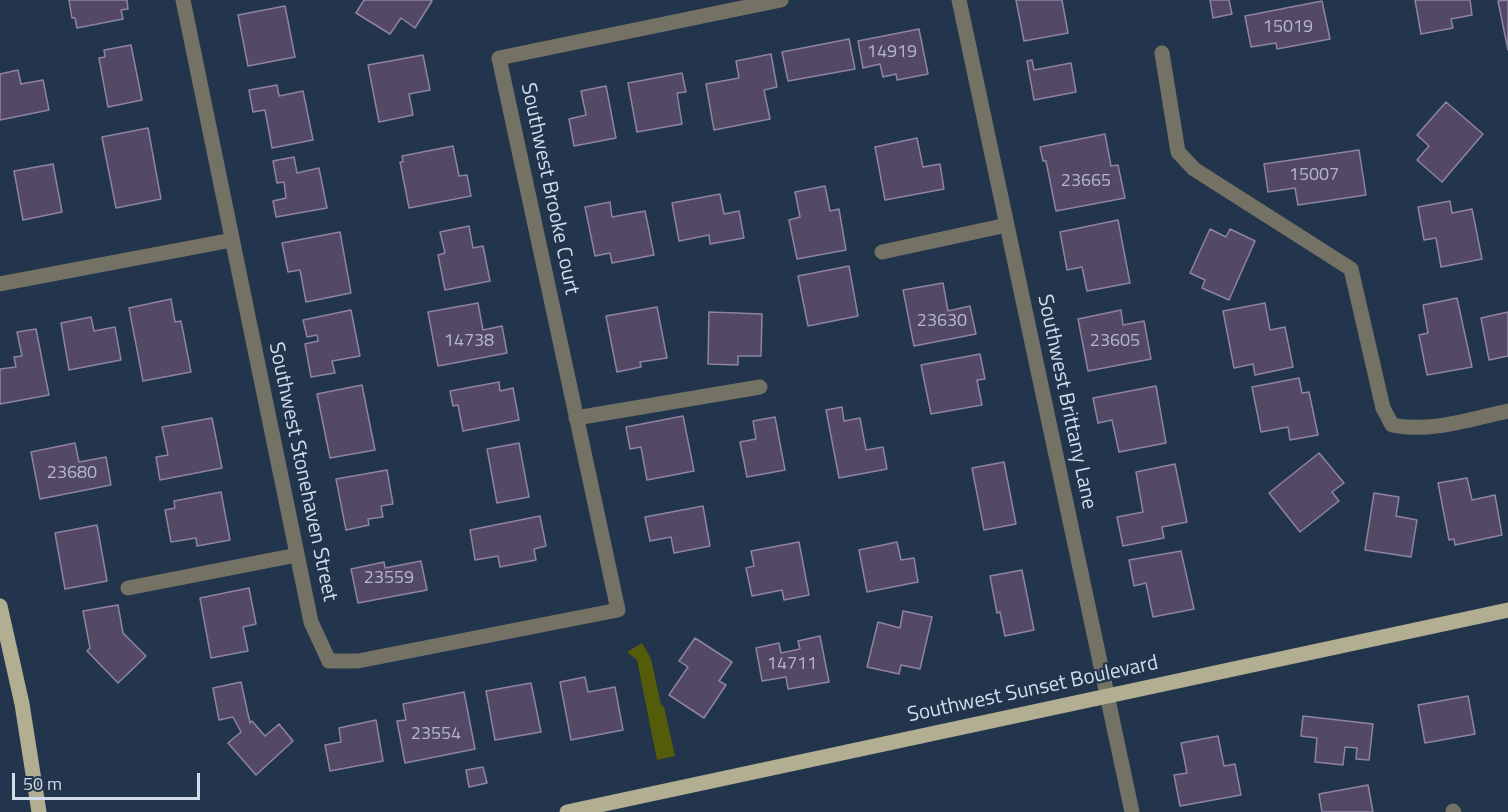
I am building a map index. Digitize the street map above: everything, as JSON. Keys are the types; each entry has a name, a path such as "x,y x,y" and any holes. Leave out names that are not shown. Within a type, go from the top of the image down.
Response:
{"main road":[{"path":"0,606 22,704 39,812"},
{"name":"Southwest Sunset Boulevard","path":"567,812 1508,610"}],"street":[{"name":"Southwest Stonehaven Street","path":"183,0 311,622 329,661 358,661 618,610"},
{"name":"Southwest Brooke Court","path":"618,610 499,58 781,0"},
{"name":"Southwest Brittany Lane","path":"959,0 1132,812"},
{"path":"1162,53 1178,152 1194,169 1351,270 1383,408 1392,425 1410,429 1437,426 1508,411"},
{"path":"882,252 1007,225"},
{"path":"1,279 232,240"},
{"path":"576,418 760,387"},
{"path":"128,588 297,555"}],"green space":[{"path":"642,643 651,659 675,756 657,760 637,660 627,652"}],"building":[{"path":"69,0 127,0 128,9 121,10 123,19 77,28 75,18 72,18"},
{"path":"364,0 432,1 415,28 401,18 390,34 356,13"},
{"path":"1016,0 1062,0 1068,33 1024,41"},
{"path":"1210,0 1229,0 1232,14 1213,18"},
{"path":"1415,0 1470,0 1472,15 1451,19 1453,28 1421,34"},
{"path":"1508,0 1508,50 1498,1"},
{"path":"1322,1 1330,39 1277,49 1276,43 1251,47 1245,16"},
{"path":"285,6 295,57 248,66 238,15"},
{"path":"919,29 928,74 897,80 896,74 883,77 880,64 863,68 858,41"},
{"path":"849,39 855,69 788,81 782,52"},
{"path":"131,45 142,100 108,107 99,58 105,57 104,50"},
{"path":"771,54 777,87 764,90 770,119 714,130 706,84 739,78 736,61"},
{"path":"423,55 430,90 409,94 413,115 379,122 368,65"},
{"path":"1032,60 1034,70 1071,63 1076,92 1034,100 1027,61"},
{"path":"18,70 21,84 43,80 49,110 0,120 0,74"},
{"path":"682,73 686,92 677,93 682,124 637,132 628,83"},
{"path":"277,85 279,96 303,91 313,140 272,148 265,110 253,112 249,90"},
{"path":"606,86 616,138 574,146 569,119 586,115 581,91"},
{"path":"1446,102 1483,134 1442,182 1417,160 1429,146 1417,135"},
{"path":"148,128 161,199 116,208 102,137"},
{"path":"1105,134 1111,166 1118,165 1125,198 1056,211 1046,161 1043,161 1040,147"},
{"path":"917,138 923,167 940,164 944,189 885,200 875,147"},
{"path":"453,146 459,176 467,175 471,196 409,208 400,162 403,162 402,156"},
{"path":"1359,150 1366,195 1298,205 1295,188 1268,192 1264,164"},
{"path":"294,157 297,173 319,168 327,208 276,217 273,201 286,198 284,182 277,183 273,161"},
{"path":"53,164 62,212 23,220 14,171"},
{"path":"825,186 830,211 839,209 846,250 797,259 789,220 800,217 795,192"},
{"path":"720,194 724,214 739,211 744,238 710,244 709,235 679,241 672,203"},
{"path":"1450,201 1452,213 1472,209 1482,259 1441,267 1436,238 1424,240 1418,207"},
{"path":"610,202 612,217 645,211 654,255 612,263 610,253 595,256 585,207"},
{"path":"1118,220 1130,283 1087,291 1082,267 1067,270 1060,232"},
{"path":"469,226 473,248 483,246 490,281 445,290 438,255 445,253 440,232"},
{"path":"1210,229 1226,237 1230,229 1255,241 1229,300 1202,288 1205,280 1190,273"},
{"path":"340,232 351,293 306,302 300,270 288,272 282,243"},
{"path":"849,266 858,316 808,326 798,276"},
{"path":"943,283 948,311 970,306 976,334 914,346 903,290"},
{"path":"1457,298 1472,367 1427,375 1419,335 1428,333 1423,305"},
{"path":"171,299 175,322 181,321 191,372 143,381 129,308"},
{"path":"478,303 483,330 502,326 507,353 438,366 428,312"},
{"path":"1265,303 1270,330 1285,327 1293,367 1255,375 1253,364 1234,368 1223,311"},
{"path":"657,307 667,358 640,362 641,367 617,372 606,316"},
{"path":"351,310 360,356 332,361 335,373 311,377 305,344 318,341 317,335 307,337 303,320"},
{"path":"1121,310 1123,325 1144,321 1151,359 1088,371 1078,319"},
{"path":"709,312 762,314 761,356 738,356 738,365 708,364"},
{"path":"1508,312 1508,356 1489,360 1481,318"},
{"path":"91,317 94,331 115,327 121,360 69,370 61,323"},
{"path":"36,329 49,395 0,404 0,369 16,367 14,357 22,356 17,332"},
{"path":"980,354 985,379 977,380 982,405 931,414 921,365"},
{"path":"1299,378 1302,393 1309,392 1318,435 1290,440 1288,427 1261,432 1252,387"},
{"path":"499,382 500,391 513,388 519,420 463,431 458,405 453,406 450,391"},
{"path":"362,385 375,450 330,458 317,394"},
{"path":"1156,386 1166,443 1119,452 1112,420 1098,423 1093,398"},
{"path":"842,407 844,421 860,418 866,450 883,447 887,469 839,478 826,410"},
{"path":"683,416 694,471 647,480 641,447 630,449 626,427"},
{"path":"775,417 785,470 747,477 740,442 756,439 753,421"},
{"path":"212,418 222,468 160,480 156,457 168,455 162,427"},
{"path":"75,443 79,462 106,457 111,485 40,499 31,452"},
{"path":"519,443 529,497 497,503 487,449"},
{"path":"1319,453 1344,483 1332,492 1339,501 1300,532 1269,493"},
{"path":"1004,462 1016,524 984,530 972,468"},
{"path":"1175,464 1187,522 1162,527 1164,538 1123,546 1117,517 1143,512 1136,472"},
{"path":"387,470 393,504 381,506 383,517 368,519 369,525 346,530 336,479"},
{"path":"1467,478 1472,500 1495,495 1502,535 1455,545 1454,539 1449,540 1438,483"},
{"path":"221,492 230,540 197,546 196,538 171,542 165,510 175,508 174,501"},
{"path":"1374,493 1399,497 1396,516 1417,520 1411,557 1365,550"},
{"path":"703,506 710,546 674,553 671,537 650,541 645,517"},
{"path":"540,516 546,546 534,549 536,560 500,567 498,556 475,560 470,530"},
{"path":"97,525 107,581 65,589 55,533"},
{"path":"799,542 809,595 784,600 782,590 752,596 746,568 754,566 751,551"},
{"path":"897,542 901,560 914,558 918,582 867,592 859,550"},
{"path":"1181,551 1194,609 1153,617 1146,583 1134,586 1129,560"},
{"path":"421,561 427,590 358,603 351,569 384,562 385,568"},
{"path":"1022,570 1034,630 1005,636 1000,612 997,613 990,576"},
{"path":"249,588 256,624 243,627 248,651 211,658 200,598"},
{"path":"118,605 123,633 146,656 118,683 87,651 90,648 83,611"},
{"path":"903,611 932,617 920,669 901,665 899,674 867,667 878,622 900,628"},
{"path":"820,636 829,682 788,689 786,677 762,681 756,648 779,643 781,653 800,649 798,641"},
{"path":"695,638 732,662 719,681 726,685 704,718 669,695 688,667 679,661"},
{"path":"585,677 588,692 615,687 623,730 571,740 560,682"},
{"path":"241,682 250,723 252,721 265,736 279,724 293,741 256,775 228,743 241,732 233,717 219,720 213,688"},
{"path":"531,683 541,732 495,740 486,691"},
{"path":"464,692 475,749 405,763 397,721 406,720 403,704"},
{"path":"1468,696 1475,734 1425,743 1418,705"},
{"path":"1303,716 1373,724 1369,760 1356,759 1357,748 1345,747 1343,765 1315,762 1317,738 1301,736"},
{"path":"376,720 383,761 330,771 325,745 341,742 339,728"},
{"path":"1218,736 1224,766 1235,764 1241,795 1180,806 1174,775 1187,773 1181,743"},
{"path":"483,767 487,783 469,787 466,770"},
{"path":"1368,785 1373,812 1322,812 1319,794"}]}
